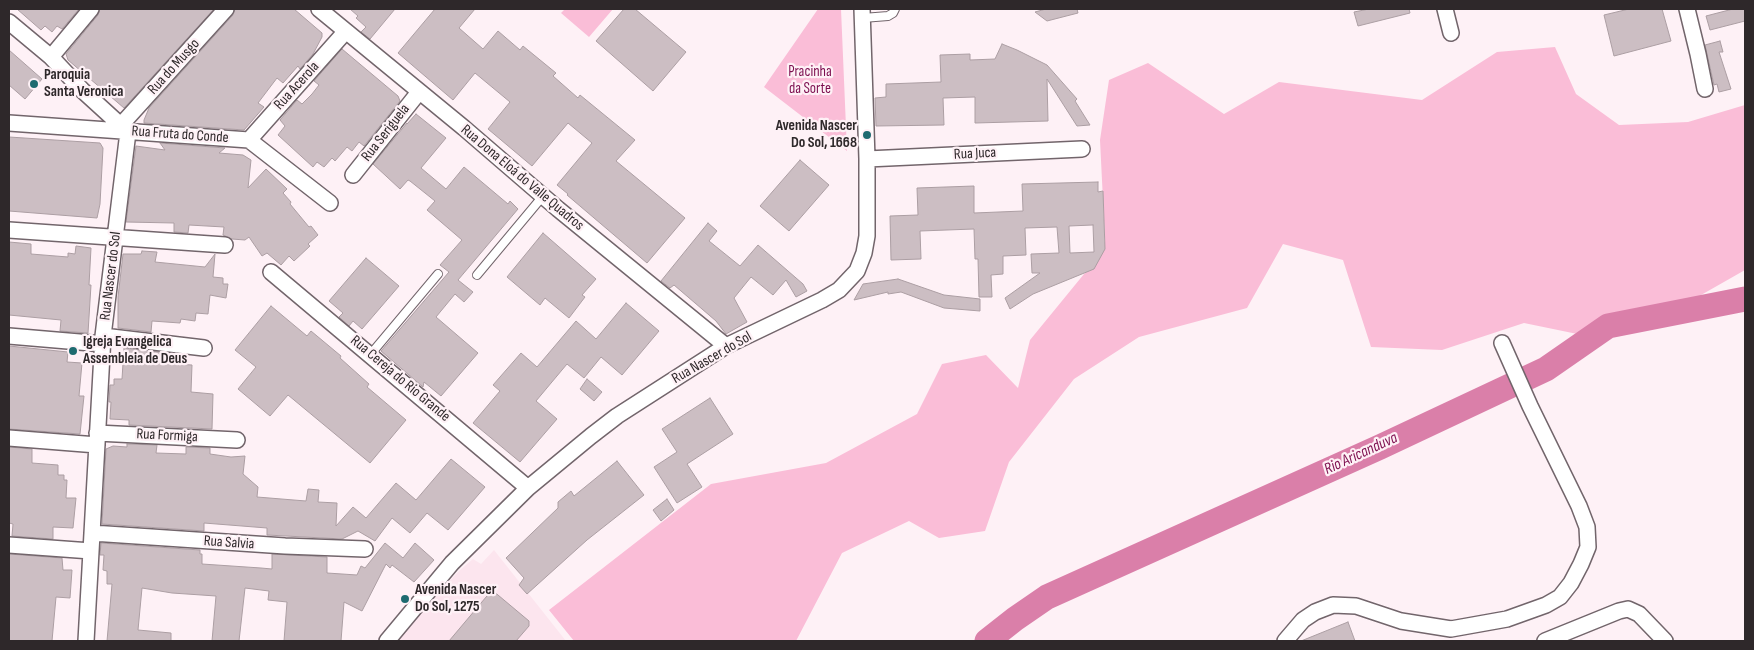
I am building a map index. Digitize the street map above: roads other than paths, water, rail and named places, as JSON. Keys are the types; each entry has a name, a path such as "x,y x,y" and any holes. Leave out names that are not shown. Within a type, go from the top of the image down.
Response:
{"street":[{"path":"51,57 91,9"},
{"name":"Rua do Musgo","path":"124,128 226,9"},
{"name":"Rua Dona Eloá do Valle Quadros","path":"319,9 726,346"},
{"path":"1446,9 1452,33"},
{"path":"1687,9 1705,89"},
{"name":"Rua Nascer do Sol","path":"387,641 452,563 528,488 617,416 726,346 839,290 857,271 864,253 867,236 867,159 862,14"},
{"path":"9,22 51,57 82,90 124,128"},
{"name":"Rua Acerola","path":"249,140 346,31"},
{"name":"Rua Seriguela","path":"353,175 419,92"},
{"name":"Rua Fruta do Conde","path":"9,123 124,128 249,140 330,203"},
{"name":"Rua Nascer do Sol","path":"86,641 103,340 116,239 124,128"},
{"name":"Rua Juca","path":"867,159 1082,149"},
{"path":"9,230 116,239 225,245"},
{"name":"Rua Cereja do Rio Grande","path":"271,272 528,488"},
{"path":"9,336 103,340 204,348"},
{"path":"1285,641 1303,620 1315,612 1332,605 1356,606 1401,621 1451,629 1507,619 1546,605 1560,597 1571,583 1582,564 1588,547 1587,527 1579,506 1518,381 1502,343"},
{"name":"Rua Formiga","path":"9,438 237,440"},
{"name":"Rua Salvia","path":"92,533 267,545 365,549"},
{"path":"9,545 91,551"},
{"path":"1547,641 1628,609 1639,614 1665,641"}],"lane":[{"path":"862,14 888,16 896,9"},
{"path":"477,275 543,196"},
{"path":"370,355 438,274"}],"waterway":[{"name":"Rio Aricanduva","path":"987,641 1047,597 1380,447 1546,369 1608,326 1745,299"}],"place":[{"name":"Paroquia Santa Veronica","path":"34,84"},
{"name":"Avenida Nascer Do Sol, 1668","path":"867,135"},
{"name":"Igreja Evangelica Assembleia de Deus","path":"73,351"},
{"name":"Avenida Nascer Do Sol, 1275","path":"405,599"}],"park label":[{"name":"Pracinha da Sorte","path":"810,80"}]}
